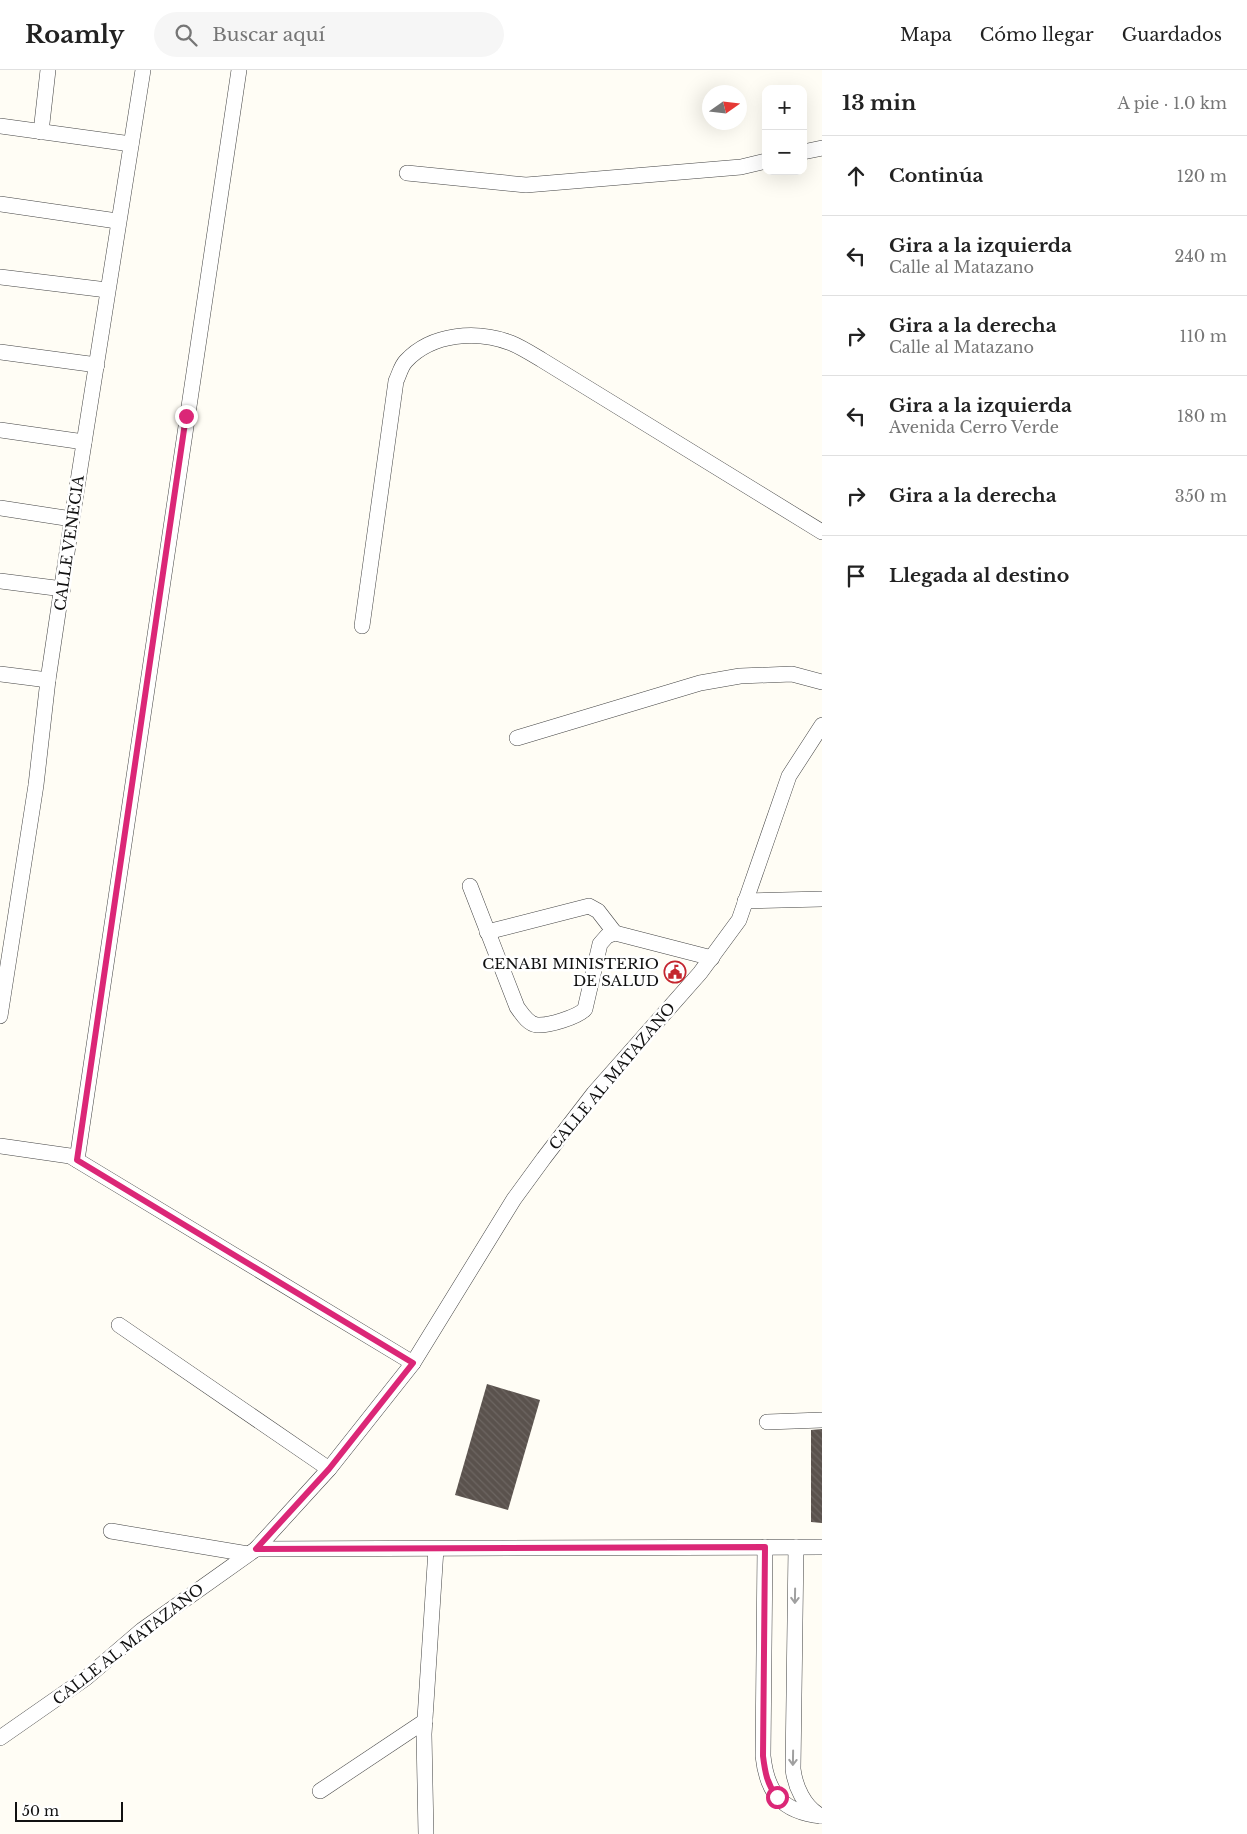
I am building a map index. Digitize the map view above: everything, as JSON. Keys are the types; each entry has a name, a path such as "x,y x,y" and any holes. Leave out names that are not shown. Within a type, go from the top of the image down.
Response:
{"street":[{"path":"40,132 48,70"},
{"name":"CALLE VENECIA","path":"0,1016 36,785 48,680 97,365 117,221 143,70"},
{"path":"77,1160 239,70"},
{"path":"0,126 131,144"},
{"path":"807,151 822,148"},
{"path":"407,173 526,185 740,168 762,163"},
{"path":"0,204 117,221"},
{"path":"0,277 108,290"},
{"path":"362,626 396,382 404,362 420,348 440,340 459,336 484,336 511,343 542,360 822,532"},
{"path":"0,352 97,365"},
{"path":"0,430 84,442"},
{"path":"0,508 72,519"},
{"path":"0,581 63,589"},
{"path":"0,674 48,680"},
{"path":"517,738 700,683 740,676 792,674 822,682"},
{"name":"CALLE AL MATAZANO","path":"0,1738 78,1684 142,1630 252,1551 329,1469 413,1363 514,1199 544,1158 594,1093 712,958 739,920 789,776 822,726"},
{"path":"470,886 517,1007 527,1020 537,1025 573,1018 580,1015 585,1009 600,944 607,936 616,933 712,958"},
{"path":"745,901 822,899"},
{"path":"487,932 589,906 598,911 616,933"},
{"path":"0,1146 70,1156 413,1363"},
{"path":"119,1325 329,1469"},
{"path":"767,1422 822,1420"},
{"path":"111,1531 252,1551 822,1547"},
{"path":"765,1547 763,1756 765,1774 770,1788 786,1805 808,1815 821,1816"},
{"path":"796,1547 793,1769 794,1778 802,1797 814,1812 821,1816"},
{"path":"426,1834 425,1721 436,1549"},
{"path":"320,1790 425,1721"}],"building":[{"path":"487,1384 540,1400 508,1510 455,1495"},
{"path":"822,1429 822,1523 811,1522 811,1430"}],"place":[{"name":"CENABI MINISTERIO DE SALUD","path":"675,972"}],"route":[{"path":"186,416 77,1160 413,1363 329,1469 296,1508 256,1549 765,1547 763,1756 765,1774 770,1788 777,1797"}]}
